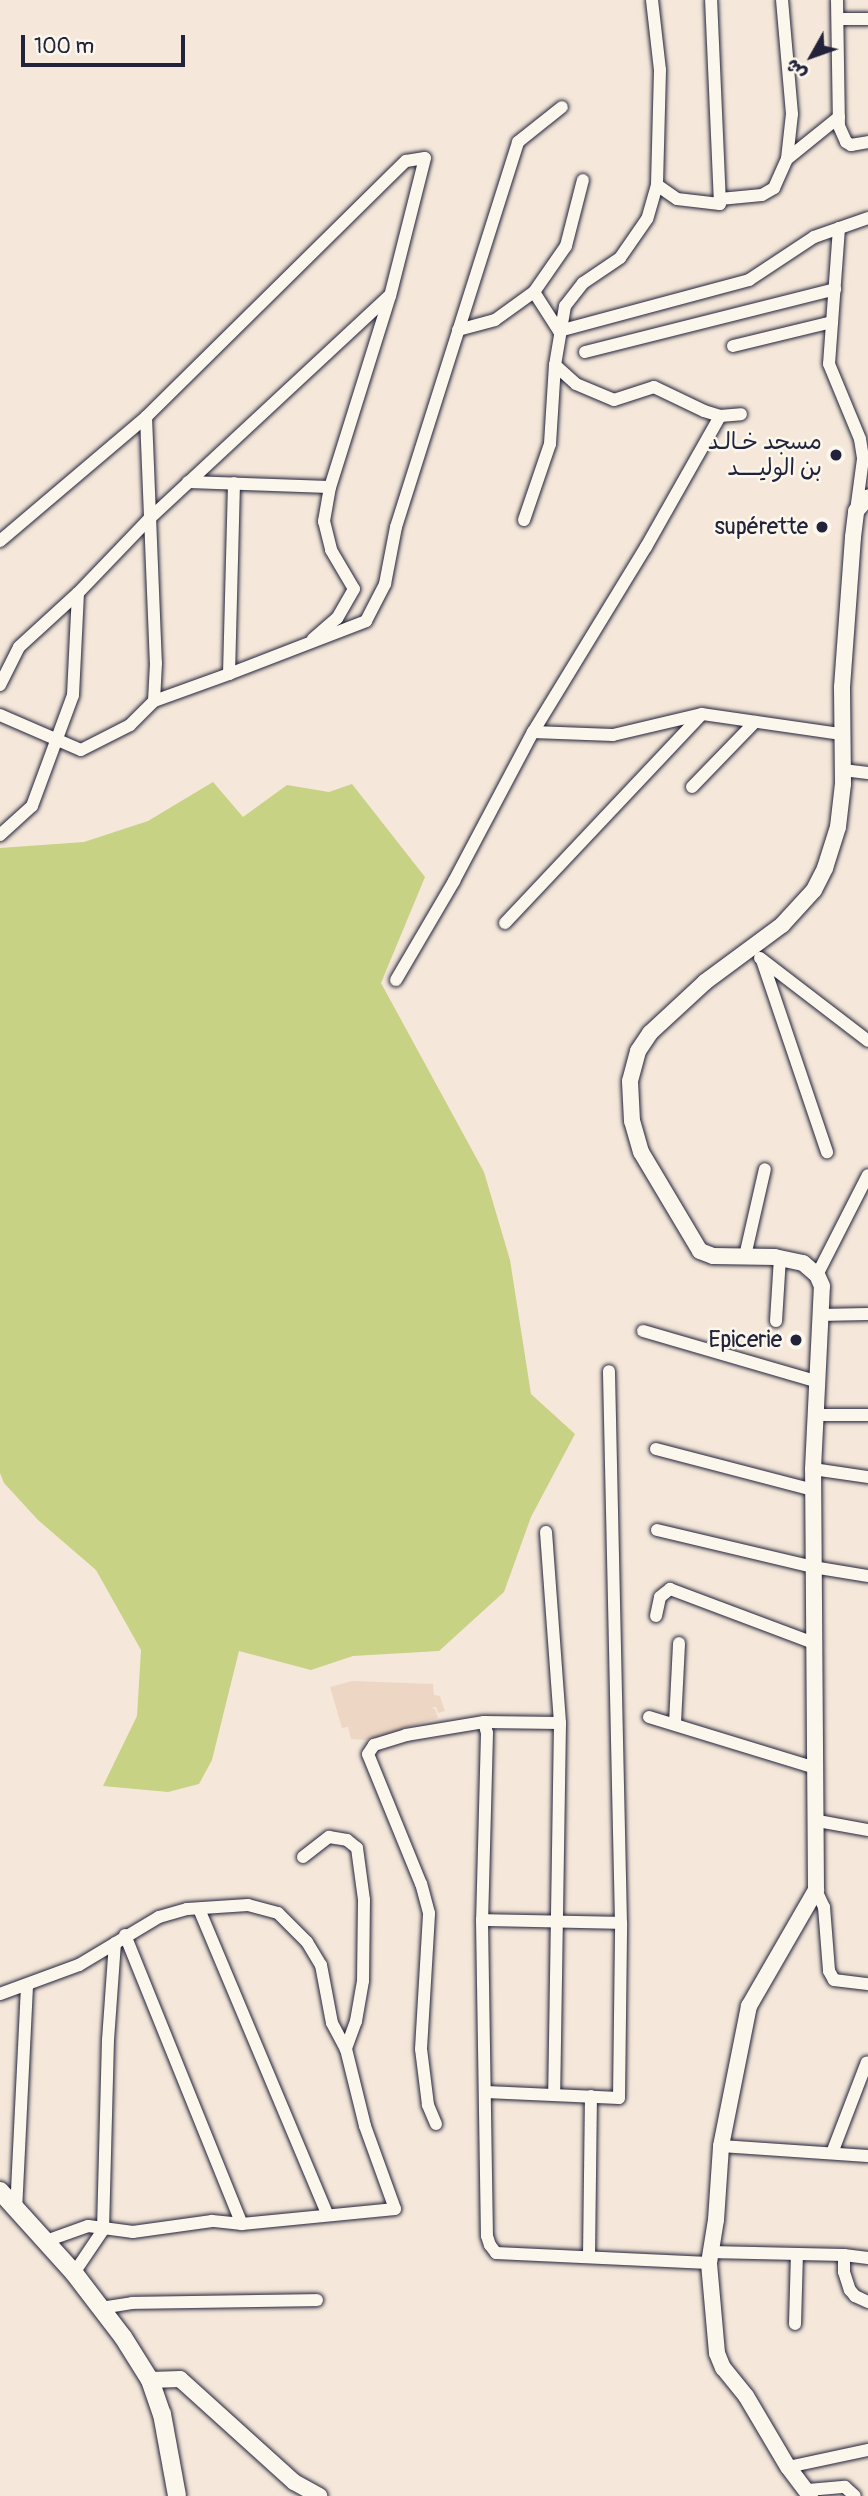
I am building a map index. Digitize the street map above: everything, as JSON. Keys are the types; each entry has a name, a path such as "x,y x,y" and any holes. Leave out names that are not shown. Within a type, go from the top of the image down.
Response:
{"main road":[{"path":"0,2191 74,2273 150,2380 162,2414 177,2496"}],"street":[{"path":"524,520 550,444 555,365 565,306 583,283 620,258 648,219 657,185 660,70 652,0"},
{"path":"657,185 677,200 720,204 711,0"},
{"path":"720,199 762,195 774,188 787,159 792,114 782,0"},
{"path":"837,0 839,117 846,142 860,146 868,142"},
{"path":"838,19 868,19"},
{"path":"0,715 81,750 130,725 154,701 366,621 385,584 396,527 518,142 562,107"},
{"path":"787,159 839,117"},
{"path":"0,541 146,416 405,161 425,158 390,296 330,487 324,521 331,550 354,589 337,618 313,639"},
{"path":"458,330 495,320 534,292 566,246 583,180"},
{"path":"559,331 749,280 814,237 868,218"},
{"path":"839,228 829,364 860,439 863,459 847,605 841,734 843,770 838,827 814,890 782,925 705,982 650,1033 638,1051 630,1081 632,1121 641,1152 700,1251 713,1256 780,1258 803,1263 817,1275 822,1286 815,1381 813,1469 818,1821 816,1890 824,1908 829,1972 834,1980 868,1984"},
{"path":"585,352 835,289"},
{"path":"534,292 559,331"},
{"path":"0,685 19,647 78,593 188,482 390,296"},
{"path":"733,346 832,322"},
{"path":"555,365 576,384 599,396 614,400 654,387 720,416 741,414"},
{"path":"146,416 156,663 154,701"},
{"path":"396,979 454,881 533,732 646,547 720,416"},
{"path":"188,482 330,487"},
{"path":"229,674 234,483"},
{"path":"856,511 868,497"},
{"path":"0,835 32,806 73,695 78,593"},
{"path":"533,732 613,735 702,714 841,734"},
{"path":"505,923 702,714"},
{"path":"692,787 755,722"},
{"path":"843,770 868,773"},
{"path":"752,946 762,960 827,1152"},
{"path":"762,960 868,1041"},
{"path":"745,1256 765,1170"},
{"path":"817,1275 868,1175"},
{"path":"776,1321 780,1258"},
{"path":"819,1315 868,1314"},
{"path":"643,1331 815,1381"},
{"path":"486,2092 619,2098 621,1923 610,1371"},
{"path":"815,1415 868,1415"},
{"path":"656,1449 813,1490"},
{"path":"813,1469 868,1477"},
{"path":"657,1530 813,1567 868,1576"},
{"path":"546,1532 560,1723 554,2095"},
{"path":"656,1616 660,1597 670,1589 816,1644"},
{"path":"675,1723 679,1643"},
{"path":"649,1717 816,1768"},
{"path":"436,2124 428,2105 421,2049 429,1913 421,1884 368,1754 374,1745 406,1735 484,1722 560,1723"},
{"path":"484,1722 487,1733 482,1920 487,2235 490,2245 496,2253 589,2257 709,2258 797,2254 868,2258"},
{"path":"818,1821 868,1830"},
{"path":"303,1857 329,1838 347,1839 357,1849 364,1900 363,1981 356,2021 345,2049"},
{"path":"816,1890 749,2006 721,2146 716,2220 709,2258 717,2353 723,2368 747,2396 788,2467 809,2493 845,2487 855,2496"},
{"path":"0,1994 79,1965 159,1917 199,1909 248,1905 278,1913 292,1925 321,1965 332,2022 345,2049 365,2126 395,2209 327,2213 242,2224 212,2221 133,2232 89,2226 46,2241"},
{"path":"199,1909 327,2213"},
{"path":"482,1920 621,1923"},
{"path":"120,1939 242,2224"},
{"path":"74,2273 103,2230 108,2040 120,1939"},
{"path":"16,2211 27,1986"},
{"path":"832,2153 867,2062"},
{"path":"589,2257 591,2096"},
{"path":"721,2146 868,2156"},
{"path":"795,2324 797,2254"},
{"path":"844,2255 844,2272 850,2290 855,2296 868,2302"},
{"path":"101,2308 132,2303 317,2300"},
{"path":"150,2380 180,2379 295,2482 319,2496"},
{"path":"788,2467 868,2450"}],"shaded area":[{"path":"352,1681 433,1684 434,1695 440,1696 445,1711 438,1713 436,1707 431,1708 435,1709 438,1718 404,1728 403,1732 366,1740 351,1739 348,1727 342,1728 330,1687"}],"green space":[{"path":"213,782 243,817 287,785 329,792 352,784 425,877 381,983 484,1172 510,1260 531,1394 575,1434 531,1517 504,1592 439,1651 353,1656 311,1670 239,1651 212,1760 199,1784 168,1792 103,1786 137,1716 141,1650 96,1570 38,1520 4,1483 0,1473 0,848 84,842 148,821"}],"place":[{"name":"مسجد خـالـد بن الوليــــد","path":"836,455"},
{"name":"supérette","path":"822,527"},
{"name":"Epicerie","path":"796,1340"}]}
